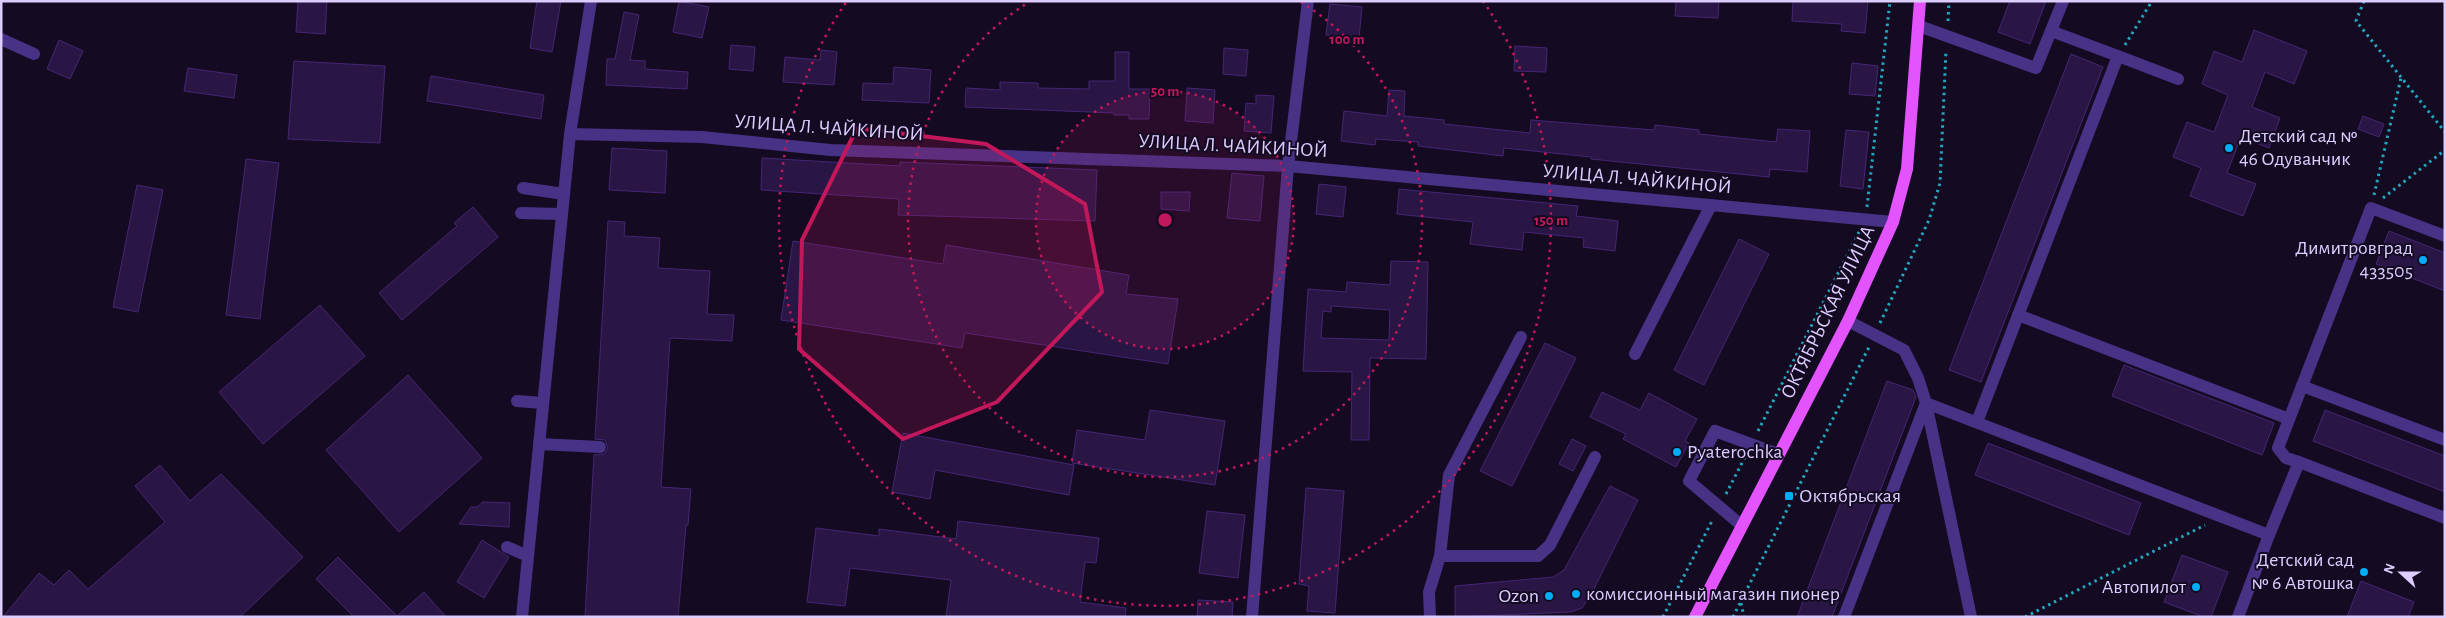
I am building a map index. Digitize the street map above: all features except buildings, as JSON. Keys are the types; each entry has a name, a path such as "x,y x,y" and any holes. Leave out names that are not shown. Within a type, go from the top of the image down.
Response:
{"main road":[{"name":"ОКТЯБРЬСКАЯ УЛИЦА","path":"1695,617 1848,321 1893,222 1906,169 1920,1"}],"street":[{"path":"522,617 570,134 591,1"},
{"path":"1252,617 1288,166 1308,1"},
{"path":"1918,26 2036,68 2063,1"},
{"path":"2051,30 2178,79"},
{"path":"1,39 34,54"},
{"path":"1977,422 2118,56"},
{"name":"УЛИЦА Л. ЧАЙКИНОЙ","path":"570,134 702,136 830,150 1288,166 1893,222"},
{"path":"523,188 564,194"},
{"path":"1635,354 1711,205"},
{"path":"2445,236 2371,208 2278,448 2286,458 2445,518"},
{"path":"521,212 562,214"},
{"path":"2018,315 2289,419"},
{"path":"1848,321 1904,350 1918,378 1926,403 1971,617"},
{"path":"1430,617 1429,592 1440,556 1449,475 1522,337"},
{"path":"2302,386 2445,440"},
{"path":"517,401 543,402"},
{"path":"1926,403 2269,535"},
{"path":"1844,617 1926,403"},
{"path":"1742,525 1689,481 1715,431 1778,454"},
{"path":"539,444 600,447"},
{"path":"1440,556 1538,556 1550,545 1595,457"},
{"path":"2238,617 2298,462"},
{"path":"507,547 528,556"}],"path":[{"path":"1663,617 1866,219 1890,1"},
{"path":"2118,56 2152,1"},
{"path":"2364,1 2356,21 2445,132"},
{"path":"2371,208 2401,78"},
{"path":"2371,208 2445,150"},
{"path":"2025,617 2222,516"},
{"path":"1741,602 1744,617"}],"highlighted area":[{"path":"857,128 986,144 1085,204 1102,292 997,402 903,439 799,349 802,240"}],"place":[{"name":"Детский сад № 46 Одуванчик","path":"2229,148"},
{"name":"Димитровград 433505","path":"2423,260"},
{"name":"Pyaterochka","path":"1677,452"},
{"name":"Октябрьская","path":"1789,496"},
{"name":"Детский сад № 6 Автошка","path":"2364,572"},
{"name":"Автопилот","path":"2196,587"},
{"name":"комиссионный магазин пионер","path":"1576,594"},
{"name":"Ozon","path":"1549,596"}]}
